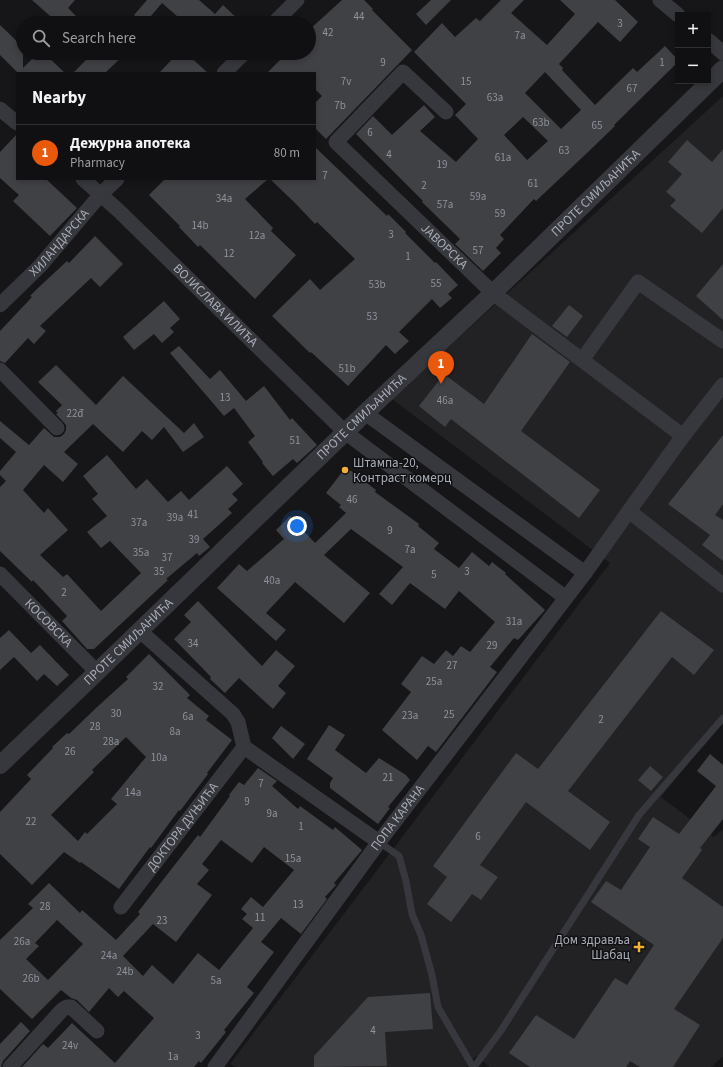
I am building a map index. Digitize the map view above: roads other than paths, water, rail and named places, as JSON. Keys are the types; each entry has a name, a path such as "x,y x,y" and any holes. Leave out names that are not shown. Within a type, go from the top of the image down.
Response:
{"street":[{"path":"660,0 675,12"},
{"path":"279,16 289,3"},
{"path":"711,43 723,53"},
{"path":"225,72 237,60"},
{"name":"ПРОТЕ СМИЉАНИЋА","path":"0,765 98,672 365,412 493,293 723,70"},
{"name":"ЈАВОРСКА","path":"446,112 403,72 336,142 493,293 683,436"},
{"path":"0,109 16,122"},
{"name":"ВОЈИСЛАВА ИЛИЋА","path":"84,180 101,194 345,432 566,598"},
{"name":"ХИЛАНДАРСКА","path":"0,305 40,266 101,194 116,180"},
{"path":"582,360 638,282 723,341"},
{"path":"0,370 57,428"},
{"name":"ПОПА КАРАНА","path":"217,1066 380,842 585,573 683,436 723,385"},
{"path":"365,412 585,573"},
{"path":"629,511 723,585"},
{"name":"КОСОВСКА","path":"0,574 98,672"},
{"path":"140,631 233,714 238,722 244,747 380,842"},
{"name":"ДОКТОРА ДУЊИЋА","path":"121,907 244,747"},
{"path":"10,1067 62,1010 67,1007 71,1008 97,1031"}],"lane":[{"path":"380,842 399,856 406,881 412,914 421,935 432,976 438,1007 474,1067 500,1032 639,815 723,718"}],"place":[{"name":"Дежурна апотека","path":"441,384"},
{"name":"Штампа-20, Контраст комерц","path":"345,470"},
{"name":"Дом здравља Шабац","path":"639,947"}]}
